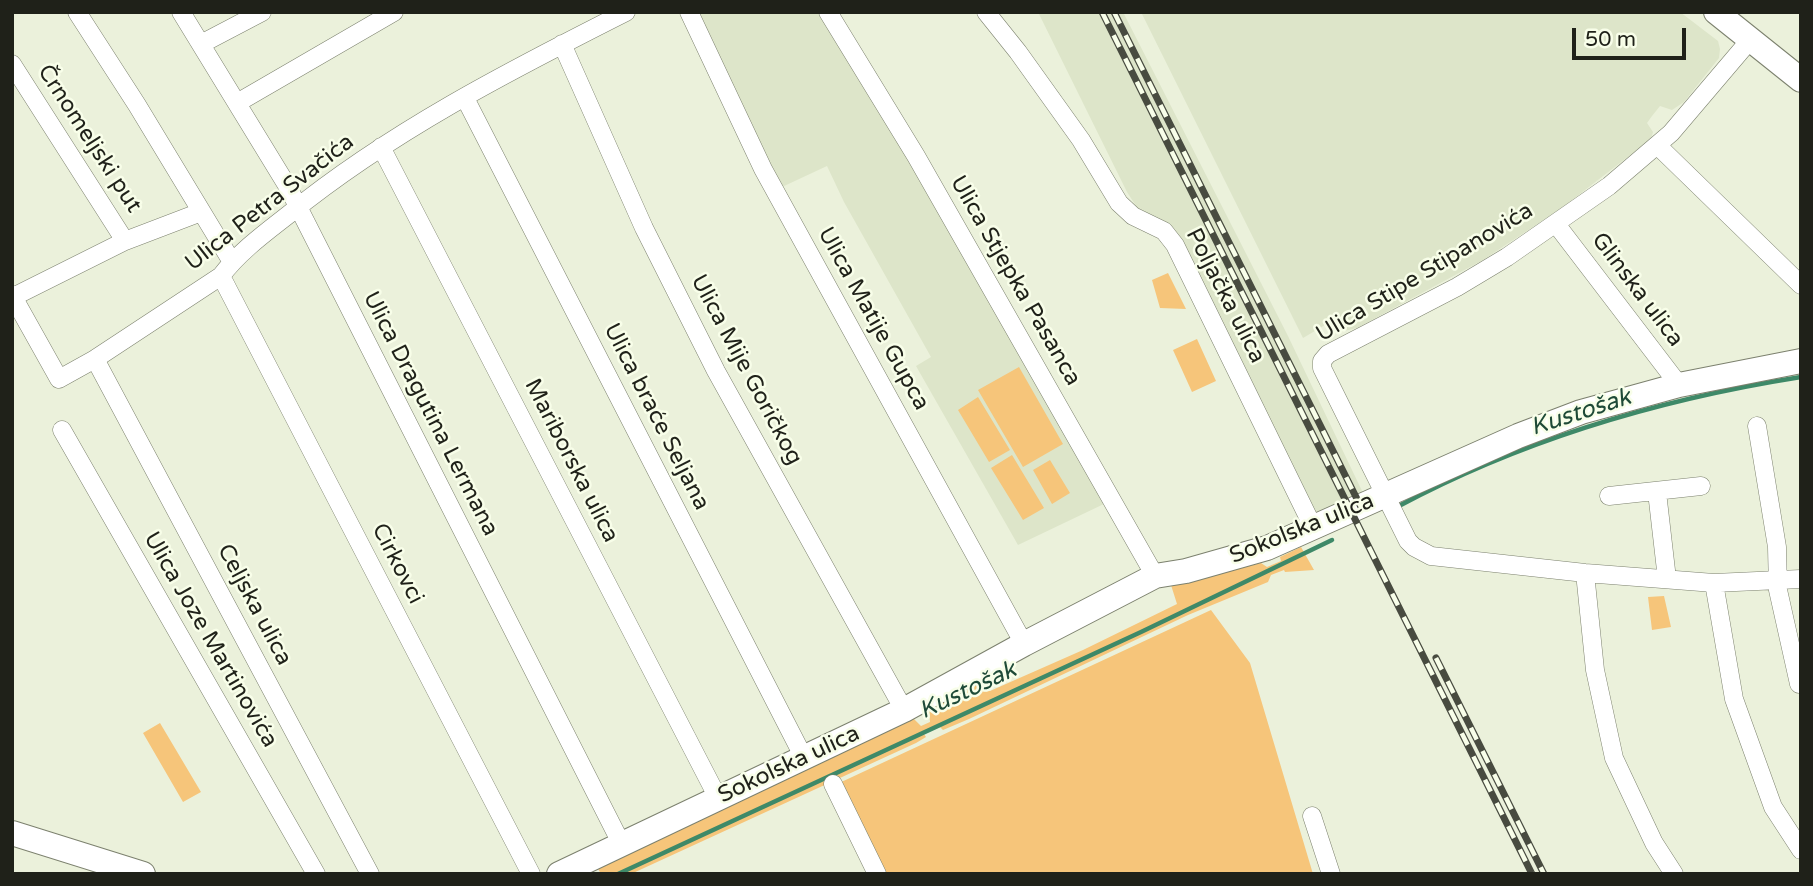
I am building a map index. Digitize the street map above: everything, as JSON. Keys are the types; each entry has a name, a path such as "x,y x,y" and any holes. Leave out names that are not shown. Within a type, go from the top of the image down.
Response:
{"street":[{"name":"Cirkovci","path":"77,12 201,212 227,269 531,874"},
{"name":"Ulica Dragutina Lermana","path":"181,12 288,187 296,208 622,845"},
{"path":"201,44 262,12"},
{"path":"237,103 394,12"},
{"name":"Ulica Petra Svačića","path":"13,296 59,379 95,359 227,269 296,208 338,175 381,147 562,44 626,12"},
{"name":"Ulica Matije Gupca","path":"689,12 763,169 1024,644"},
{"name":"Ulica Stjepka Pasanca","path":"828,12 873,81 1155,576"},
{"name":"Poljačka ulica","path":"986,12 1081,140 1119,203 1133,216 1164,231 1175,245 1313,527"},
{"path":"1716,12 1801,80"},
{"name":"Ulica Stipe Stipanovića","path":"1389,504 1327,380 1322,361 1328,354 1457,287 1556,224 1609,186 1658,146 1750,40"},
{"name":"Ulica Mije Goričkog","path":"562,44 644,228 716,371 904,710"},
{"name":"Črnomeljski put","path":"12,64 125,241"},
{"name":"Ulica braće Seljana","path":"465,98 804,758"},
{"path":"1658,146 1801,285"},
{"name":"Mariborska ulica","path":"381,147 718,798"},
{"path":"13,296 125,241 201,212"},
{"name":"Glinska ulica","path":"1556,224 1679,385"},
{"name":"Celjska ulica","path":"95,359 370,874"},
{"name":"Sokolska ulica","path":"559,874 904,710 1155,576 1197,568 1267,548 1313,527 1389,504 1548,424 1679,385 1801,361"},
{"path":"1757,426 1772,509 1778,590 1799,684"},
{"name":"Ulica Joze Martinovića","path":"62,430 316,874"},
{"path":"1609,496 1701,486"},
{"path":"1657,492 1667,579"},
{"path":"1389,504 1410,544 1431,556 1586,573 1714,583 1801,579"},
{"path":"1586,573 1595,670 1615,758 1654,843 1675,874"},
{"path":"1714,583 1734,699 1773,807 1801,850"},
{"path":"833,784 877,874"},
{"path":"1312,816 1331,874"},
{"path":"12,833 144,874"}],"shaded area":[{"path":"696,12 819,12 861,78 1106,503 1018,545 916,366 931,357 844,202 827,166 782,187"},
{"path":"1038,12 1123,12 1288,336 1363,493 1318,516 1307,502 1186,249 1140,212 1127,192"},
{"path":"1141,12 1680,12 1718,41 1720,49 1719,58 1684,102 1672,110 1660,106 1652,116 1647,123 1653,132 1651,139 1563,207 1483,260 1357,328 1340,332 1330,322 1303,338"},
{"path":"1168,273 1186,309 1160,308 1152,280"},
{"path":"1197,339 1216,381 1192,392 1173,350"},
{"path":"1019,367 1063,444 1023,467 978,390"},
{"path":"978,397 1010,450 989,462 958,410"},
{"path":"1012,455 1044,508 1023,520 991,468"},
{"path":"1050,460 1070,493 1052,504 1033,470"},
{"path":"1301,547 1314,570 1284,570 1271,575 1268,582 1188,615 969,719 943,730 940,727 924,734 926,737 916,743 631,874 601,874 597,867 912,717 921,726 930,722 929,709 981,683 990,691 1177,604 1171,585 1261,563 1267,567"},
{"path":"1664,596 1671,627 1652,630 1648,597"},
{"path":"1211,610 1250,663 1313,874 881,874 837,784"},
{"path":"160,723 201,792 183,802 143,733"}],"waterway":[{"name":"Kustošak","path":"1397,507 1493,462 1593,425 1696,397 1801,377"},
{"name":"Kustošak","path":"618,874 1141,632 1332,540"}],"railway":[{"path":"1102,12 1532,874"},
{"path":"1114,12 1361,507"},
{"path":"1436,658 1544,874"}]}
